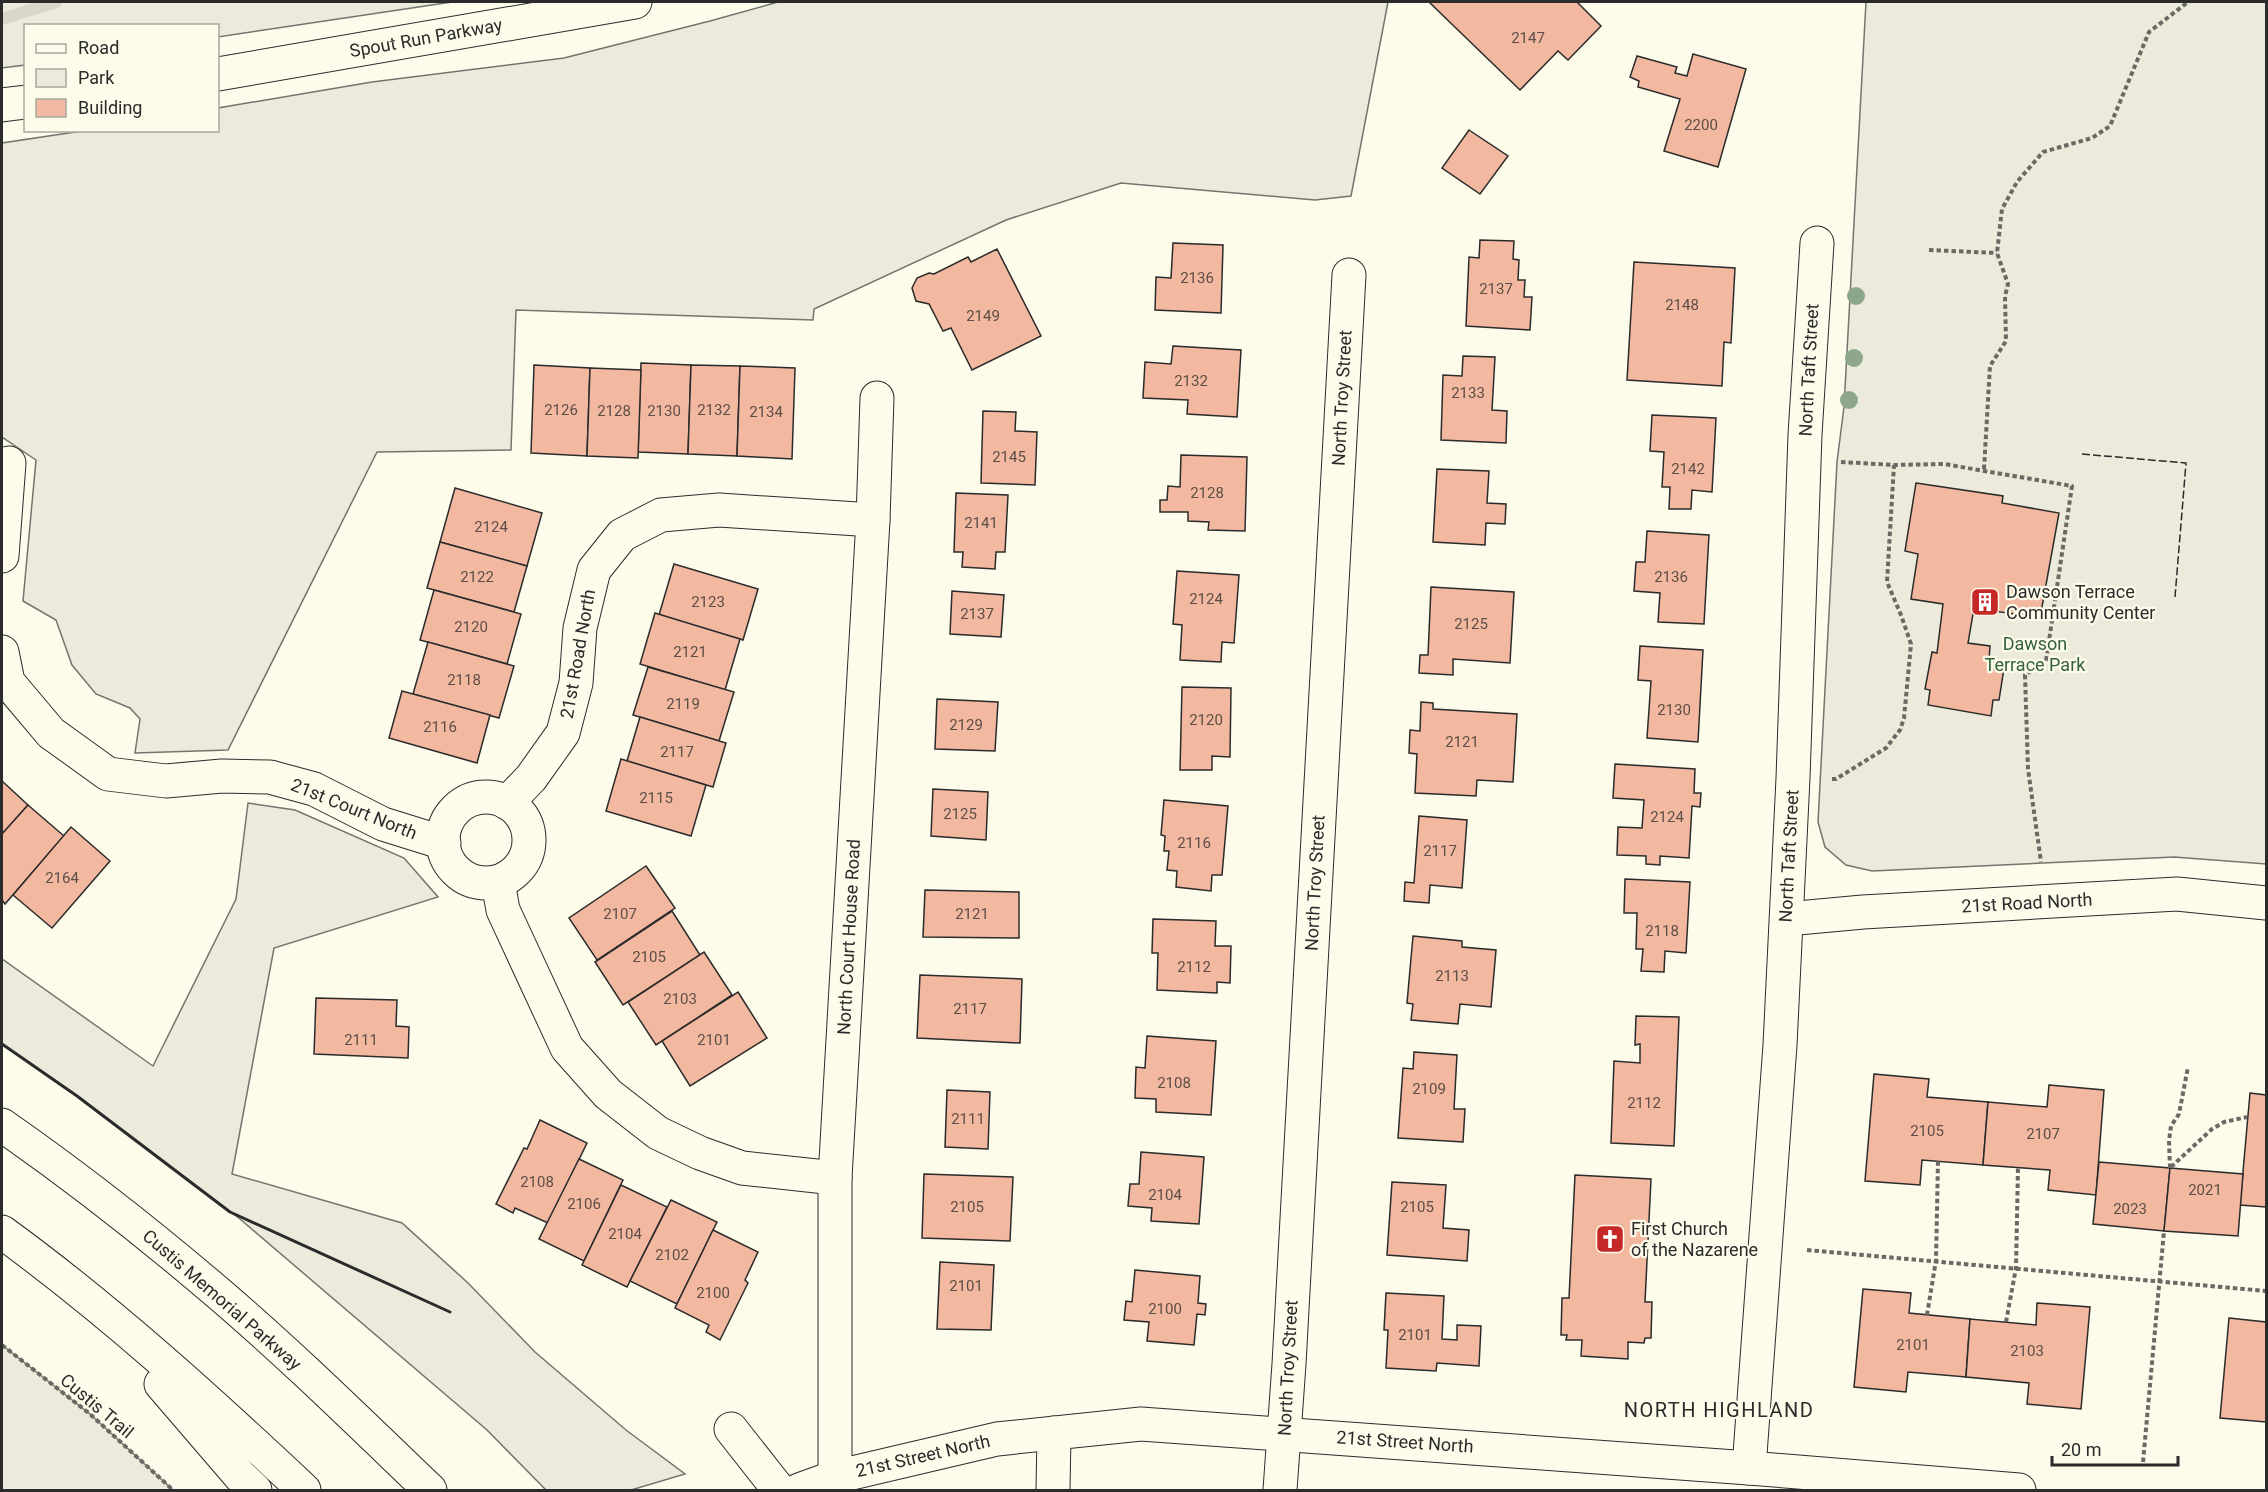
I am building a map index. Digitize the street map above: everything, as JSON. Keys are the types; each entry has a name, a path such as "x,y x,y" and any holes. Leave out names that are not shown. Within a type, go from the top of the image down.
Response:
{"main road":[{"name":"Spout Run Parkway","path":"219,74 634,2"},
{"path":"2,105 24,102"},
{"name":"North Taft Street","path":"1749,1468 1780,1045 1805,435 1817,243"},
{"name":"North Troy Street","path":"1280,1491 1349,275"},
{"name":"North Court House Road","path":"835,1477 835,1178 873,520 877,398"},
{"path":"2,556 9,463"},
{"name":"21st Road North","path":"507,803 531,778 563,733 576,683 580,628 594,570 622,535 661,515 719,510 873,520"},
{"name":"21st Court North","path":"2,652 8,682 51,733 108,774 166,781 222,776 270,777 314,789 383,824 444,843"},
{"path":"491,798 507,803 520,813 528,828 529,845 524,861 513,874 498,882 481,883 465,878 452,867 445,852 443,836 448,820 459,806 474,799 491,798"},
{"path":"498,882 503,910 567,1048 608,1094 658,1133 700,1153 742,1168 835,1178"},
{"name":"21st Road North","path":"1786,919 1875,911 2177,894 2266,903"},
{"name":"Custis Memorial Parkway","path":"2,1125 170,1252 225,1299 300,1366 430,1491"},
{"path":"2,1232 83,1294 260,1448 304,1491"},
{"path":"83,1294 255,1491"},
{"name":"21st Street North","path":"799,1491 835,1477 997,1439 1141,1424 1749,1468 2019,1491"},
{"path":"731,1430 779,1491"},
{"path":"1053,1491 1054,1433"}],"path":[{"path":"1984,469 1990,366 2006,341 2005,296 2008,284 1997,253 2001,209 2017,182 2043,152 2092,138 2110,126 2149,32 2188,2"},
{"path":"1929,249 1997,253"},
{"path":"1837,462 1894,465 1944,464 1984,469 2072,486 2046,661 2025,675 2028,769 2041,862"},
{"path":"1828,779 1836,779 1886,748 1900,730 1904,718 1911,644 1902,615 1887,582 1894,465"},
{"path":"2188,1067 2179,1114 2171,1126 2170,1168 2212,1129 2224,1122 2247,1117"},
{"path":"1927,1315 1936,1260 1938,1161"},
{"path":"2006,1322 2016,1268 2018,1167"},
{"path":"2143,1462 2164,1231"},
{"path":"1807,1250 2266,1291"},
{"name":"Custis Trail","path":"2,1345 90,1414 172,1491"}],"green space":[{"path":"2,2 452,2 219,37 219,24 24,24 24,65 2,68"},
{"path":"778,2 1388,2 1351,196 1315,200 1121,183 1006,220 814,309 813,320 516,310 511,450 377,452 228,750 135,753 140,719 130,708 96,694 72,665 56,620 23,601 36,460 2,437 2,143 75,132 219,132 219,108 372,82 564,58"},
{"name":"Dawson Terrace Park","path":"1866,2 2266,2 2266,864 2174,857 1872,871 1846,865 1825,847 1818,822 1837,462 1844,407"},
{"path":"248,803 295,810 404,858 438,897 274,948 232,1174 402,1223 468,1283 535,1352 626,1430 685,1474 631,1490 546,1490 487,1430 240,1219 77,1096 2,1044 2,959 153,1066 236,899"},
{"path":"2,1345 90,1414 173,1490 2,1490"}],"building":[{"path":"1429,2 1577,2 1601,26 1568,60 1558,51 1520,90"},
{"path":"1693,54 1746,69 1718,167 1664,151 1680,99 1638,87 1639,81 1630,77 1637,56 1677,67 1675,73 1687,76"},
{"path":"1469,130 1508,156 1480,194 1442,168"},
{"path":"1480,240 1514,241 1513,259 1519,260 1518,280 1525,280 1524,297 1532,297 1530,330 1466,326 1469,257 1479,258"},
{"path":"1173,243 1223,245 1221,313 1155,310 1156,277 1171,278"},
{"path":"997,249 1041,336 972,370 951,328 943,331 929,304 916,301 912,288 917,278 929,273 934,274 968,257 971,262"},
{"path":"1634,262 1735,268 1731,343 1724,342 1722,386 1627,380"},
{"path":"1173,346 1241,350 1237,417 1187,414 1188,400 1143,398 1145,362 1171,364"},
{"path":"1463,356 1495,357 1492,410 1507,411 1506,443 1441,440 1443,375 1462,376"},
{"path":"641,363 691,365 688,454 638,452"},
{"path":"534,365 590,368 587,456 531,453"},
{"path":"691,365 740,366 737,456 688,454"},
{"path":"740,366 795,368 792,459 737,456"},
{"path":"590,368 641,370 638,458 587,456"},
{"path":"983,411 1016,412 1015,431 1037,432 1035,485 981,483"},
{"path":"1652,415 1716,418 1712,492 1692,490 1691,509 1669,509 1670,487 1662,487 1664,452 1650,451"},
{"path":"1181,455 1247,457 1245,531 1208,530 1209,522 1188,521 1188,512 1160,512 1160,500 1167,500 1168,486 1180,487"},
{"path":"1437,469 1489,471 1487,503 1506,504 1505,524 1486,523 1485,545 1433,542"},
{"name":"Dawson Terrace Community Center","path":"1916,483 2003,496 2002,503 2059,513 2040,618 1974,608 1968,643 1990,646 1989,660 2005,662 1999,700 1993,700 1991,716 1928,705 1930,690 1925,689 1932,652 1937,653 1943,604 1911,599 1918,554 1905,551"},
{"path":"455,488 542,513 527,566 440,542"},
{"path":"956,493 1008,495 1005,552 996,552 995,569 962,567 963,552 954,552"},
{"path":"1647,531 1709,535 1704,624 1658,622 1660,593 1634,591 1636,562 1645,562"},
{"path":"440,542 527,566 514,612 427,588"},
{"path":"674,564 758,589 743,640 659,615"},
{"path":"1177,571 1239,575 1234,643 1222,642 1221,662 1180,660 1182,625 1173,624"},
{"path":"1431,587 1514,592 1510,663 1453,659 1453,675 1419,673 1420,655 1428,655"},
{"path":"434,590 521,614 507,664 420,640"},
{"path":"952,591 1004,595 1001,637 950,634"},
{"path":"655,613 740,639 725,690 640,664"},
{"path":"428,642 514,666 499,718 413,694"},
{"path":"1640,646 1703,650 1698,742 1647,738 1651,681 1638,680"},
{"path":"648,667 734,692 719,741 633,715"},
{"path":"1182,687 1231,688 1230,757 1212,756 1212,770 1180,770"},
{"path":"402,691 490,715 477,763 389,738"},
{"path":"937,699 998,702 995,751 935,749"},
{"path":"1421,702 1433,703 1433,709 1517,714 1513,782 1477,780 1476,796 1415,793 1417,754 1409,753 1410,730 1420,731"},
{"path":"640,717 726,743 713,787 627,761"},
{"path":"621,759 706,785 691,836 606,811"},
{"path":"1615,764 1695,769 1694,793 1701,793 1700,807 1692,806 1689,858 1660,856 1660,865 1646,864 1646,856 1617,855 1618,827 1642,828 1644,800 1613,798"},
{"path":"2,781 28,805 2,834"},
{"path":"933,789 988,792 986,840 931,836"},
{"path":"1164,800 1228,806 1222,875 1212,875 1211,891 1176,887 1177,871 1167,870 1169,851 1164,851 1165,836 1161,835"},
{"path":"28,805 64,836 5,904 2,900 2,834"},
{"path":"1419,816 1467,820 1462,888 1430,885 1429,903 1404,901 1405,882 1414,883"},
{"path":"71,827 110,861 52,928 13,895"},
{"path":"646,866 675,908 597,960 569,918"},
{"path":"1625,879 1690,882 1686,953 1665,951 1664,972 1641,971 1643,949 1636,949 1637,913 1624,913"},
{"path":"925,890 1019,892 1019,938 923,937"},
{"path":"672,911 700,955 623,1005 595,962"},
{"path":"1153,919 1216,921 1215,946 1231,946 1230,983 1217,982 1217,993 1157,990 1158,953 1152,953"},
{"path":"1413,936 1462,941 1462,947 1496,950 1491,1007 1460,1004 1458,1024 1411,1020 1413,1004 1407,1003"},
{"path":"704,952 732,995 656,1045 628,1002"},
{"path":"920,975 1022,979 1020,1043 917,1038"},
{"path":"738,992 767,1038 690,1086 662,1041"},
{"path":"316,998 397,1000 396,1026 409,1027 408,1058 314,1054"},
{"path":"1636,1016 1679,1017 1674,1146 1611,1143 1614,1061 1640,1063 1640,1044 1635,1045"},
{"path":"1147,1036 1216,1041 1211,1115 1156,1112 1156,1099 1135,1098 1136,1067 1145,1068"},
{"path":"1414,1052 1457,1055 1454,1109 1465,1109 1463,1142 1398,1138 1403,1068 1413,1069"},
{"path":"1874,1074 1929,1079 1927,1097 1988,1102 1983,1165 1922,1160 1920,1185 1865,1181"},
{"path":"2049,1085 2104,1090 2096,1195 2048,1190 2050,1170 1983,1165 1988,1102 2047,1107"},
{"path":"947,1090 990,1092 988,1149 945,1147"},
{"path":"2250,1093 2266,1095 2266,1207 2240,1205"},
{"path":"540,1120 587,1143 548,1223 515,1208 513,1213 496,1204 524,1148 527,1149"},
{"path":"1141,1152 1204,1157 1199,1224 1151,1221 1152,1208 1128,1206 1130,1184 1139,1184"},
{"path":"579,1159 623,1180 584,1261 539,1239"},
{"path":"2099,1162 2170,1168 2164,1231 2093,1224"},
{"path":"2170,1168 2243,1174 2238,1236 2164,1231"},
{"path":"924,1174 1013,1177 1010,1241 922,1238"},
{"name":"First Church of the Nazarene","path":"1575,1175 1651,1179 1645,1302 1652,1302 1651,1338 1645,1338 1644,1343 1628,1342 1628,1359 1581,1356 1582,1340 1566,1340 1567,1335 1561,1335 1562,1298 1569,1298"},
{"path":"1392,1182 1446,1185 1443,1228 1469,1230 1467,1261 1387,1255"},
{"path":"621,1185 667,1207 627,1287 582,1265"},
{"path":"671,1200 717,1222 677,1304 630,1281"},
{"path":"713,1230 758,1252 745,1280 748,1283 720,1340 706,1332 709,1325 675,1308"},
{"path":"940,1262 994,1265 991,1330 937,1329"},
{"path":"1135,1270 1200,1276 1198,1303 1206,1304 1205,1315 1197,1314 1194,1345 1147,1341 1149,1322 1124,1320 1126,1301 1132,1302"},
{"path":"1863,1289 1911,1293 1909,1313 1970,1319 1966,1377 1908,1372 1906,1392 1854,1387"},
{"path":"1386,1293 1444,1296 1442,1339 1457,1340 1457,1325 1481,1326 1479,1366 1437,1363 1436,1371 1386,1368 1388,1330 1384,1330"},
{"path":"2037,1303 2090,1307 2081,1409 2027,1404 2029,1383 1966,1377 1970,1319 2036,1325"},
{"path":"2229,1318 2266,1322 2266,1422 2220,1418"}],"waterway":[{"path":"2,19 56,2"}],"fence":[{"path":"2082,454 2186,463 2175,597"}],"wall":[{"path":"2,1044 77,1096 230,1212 450,1312"}],"place":[{"name":"Dawson Terrace Community Center","path":"1985,602"},
{"name":"First Church of the Nazarene","path":"1610,1239"}],"district":[{"name":"NORTH HIGHLAND","path":"1719,1410"}]}
